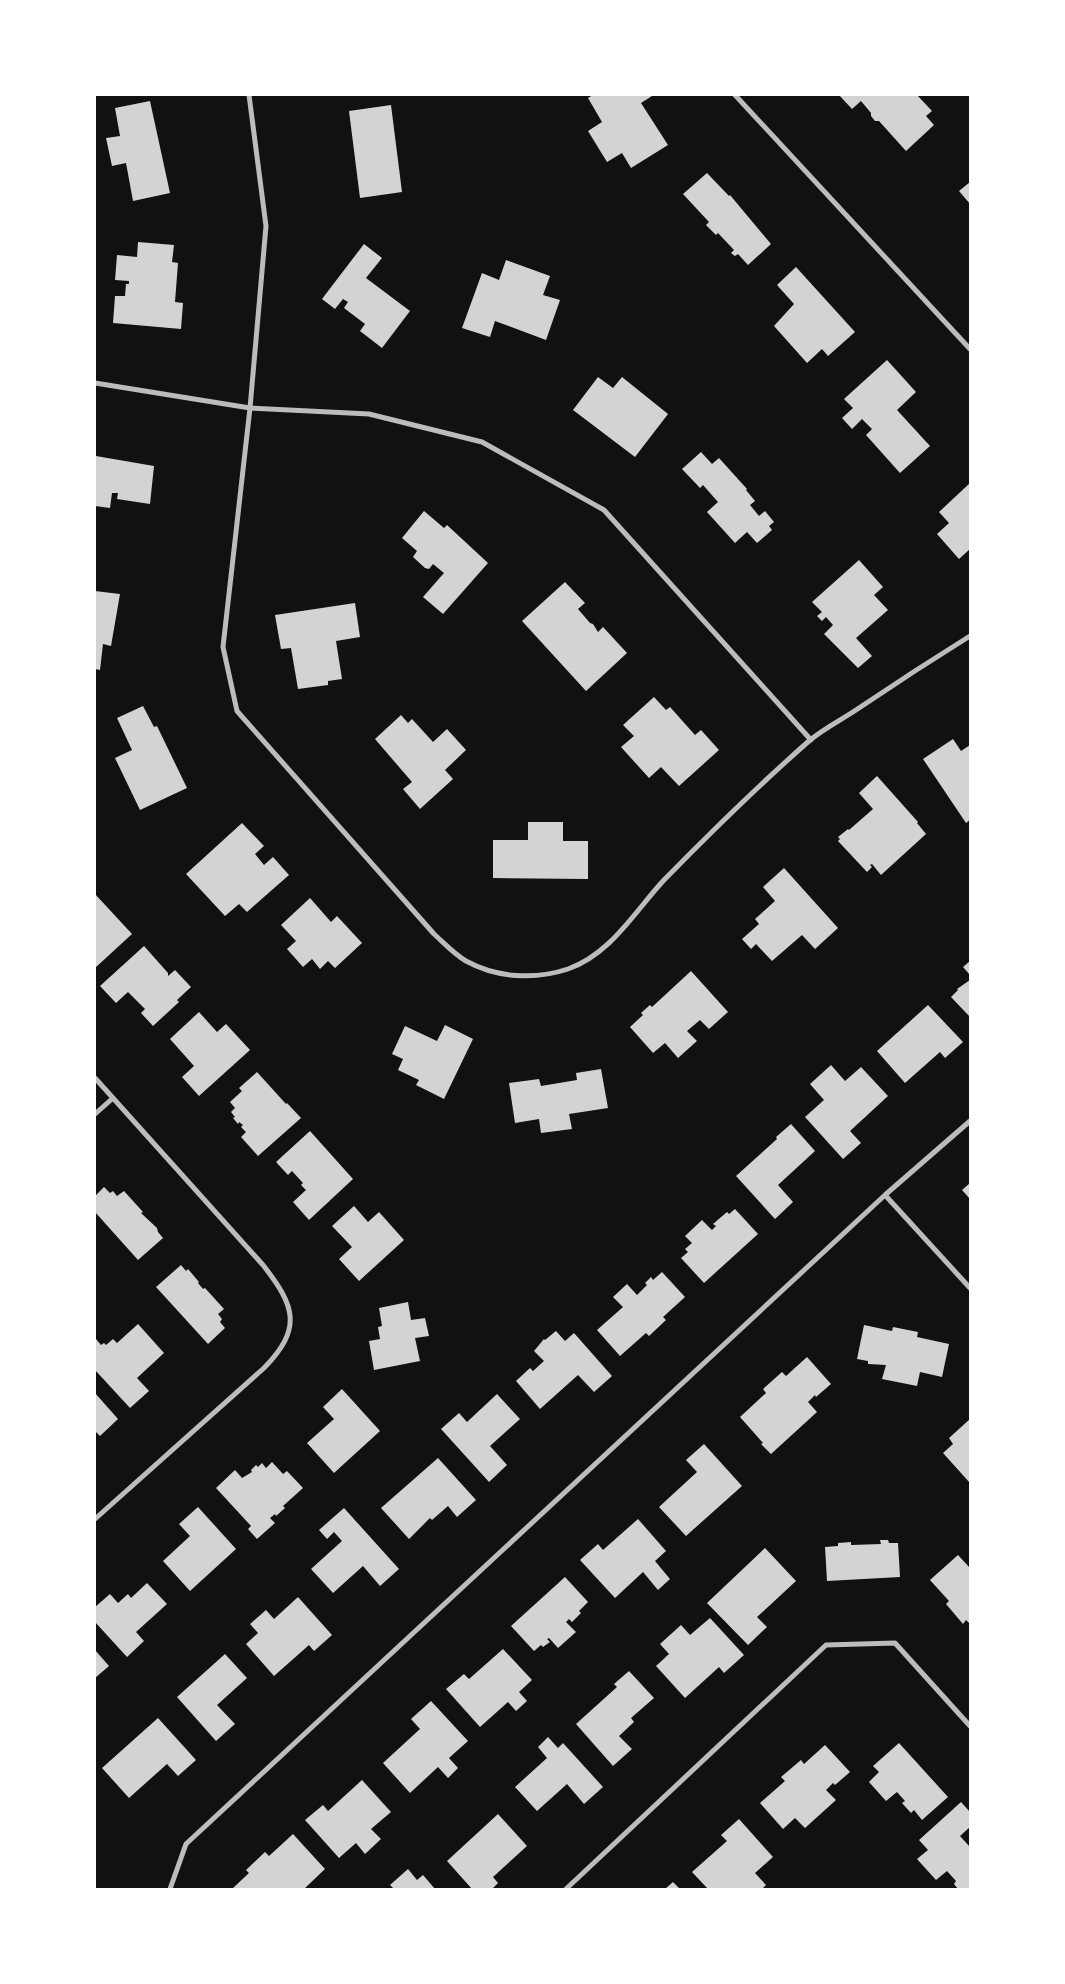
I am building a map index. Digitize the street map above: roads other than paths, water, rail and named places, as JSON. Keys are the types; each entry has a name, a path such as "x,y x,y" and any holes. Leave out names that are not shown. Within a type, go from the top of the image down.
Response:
{"street":[{"path":"249,95 266,226 250,408 223,647 238,711 434,934 466,961 501,973 536,976 570,968 603,949 663,881 730,814 811,740 970,636"},
{"path":"735,95 970,349"},
{"path":"95,383 250,408 369,414 482,442 604,510 811,740"},
{"path":"95,1078 268,1272 286,1300 290,1314 290,1328 286,1342 278,1354 95,1519"},
{"path":"95,1114 113,1098"},
{"path":"170,1889 186,1844 885,1195 970,1120"},
{"path":"885,1195 970,1288"},
{"path":"566,1889 826,1645 895,1643 970,1726"}]}
